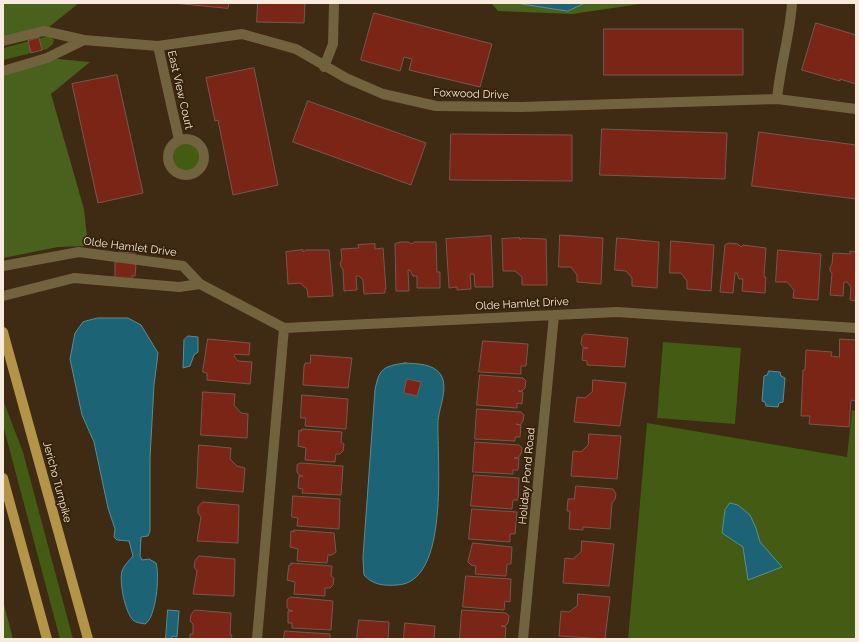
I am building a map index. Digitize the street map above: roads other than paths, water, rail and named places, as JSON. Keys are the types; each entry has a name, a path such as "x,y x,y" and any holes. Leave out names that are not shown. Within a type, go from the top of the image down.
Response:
{"main road":[{"name":"Jericho Turnpike","path":"3,332 88,639"},
{"path":"3,478 46,639"}],"street":[{"path":"324,67 333,44 334,3"},
{"path":"777,99 780,74 791,19 792,3"},
{"name":"Foxwood Drive","path":"3,41 44,31 84,40 158,46 242,34 296,49 324,67 383,94 436,106 521,107 777,99 856,109"},
{"path":"3,71 47,58 84,40"},
{"name":"East View Court","path":"158,46 180,140"},
{"name":"Olde Hamlet Drive","path":"3,266 66,253 90,253 183,266 200,284 284,328 617,312 856,328"},
{"path":"3,296 74,278 179,287 200,284"},
{"name":"Holiday Pond Road","path":"523,639 554,315"},
{"path":"257,639 284,328"}],"water":[{"path":"516,3 585,3 568,11"},
{"path":"98,318 128,318 141,325 158,353 154,385 150,458 150,531 148,536 141,537 140,556 142,560 149,559 156,563 158,577 152,614 145,624 133,620 127,611 123,597 121,582 122,571 133,556 129,541 117,540 114,537 115,529 108,508 94,442 82,415 70,359 75,333 83,322"},
{"path":"188,336 198,337 198,352 194,355 190,366 183,368 184,340"},
{"path":"405,363 420,364 434,368 441,375 443,381 444,393 438,417 439,490 437,517 433,542 426,564 414,579 397,585 383,585 371,581 364,575 363,557 375,390 378,377 383,370 387,367"},
{"path":"769,371 780,372 781,376 785,378 783,402 779,403 778,407 766,406 765,402 762,401 764,376 767,375"},
{"path":"730,503 738,505 750,515 760,542 782,567 748,580 743,547 722,533 725,510"},
{"path":"168,610 179,611 177,637 172,636 172,639 166,639"}]}
